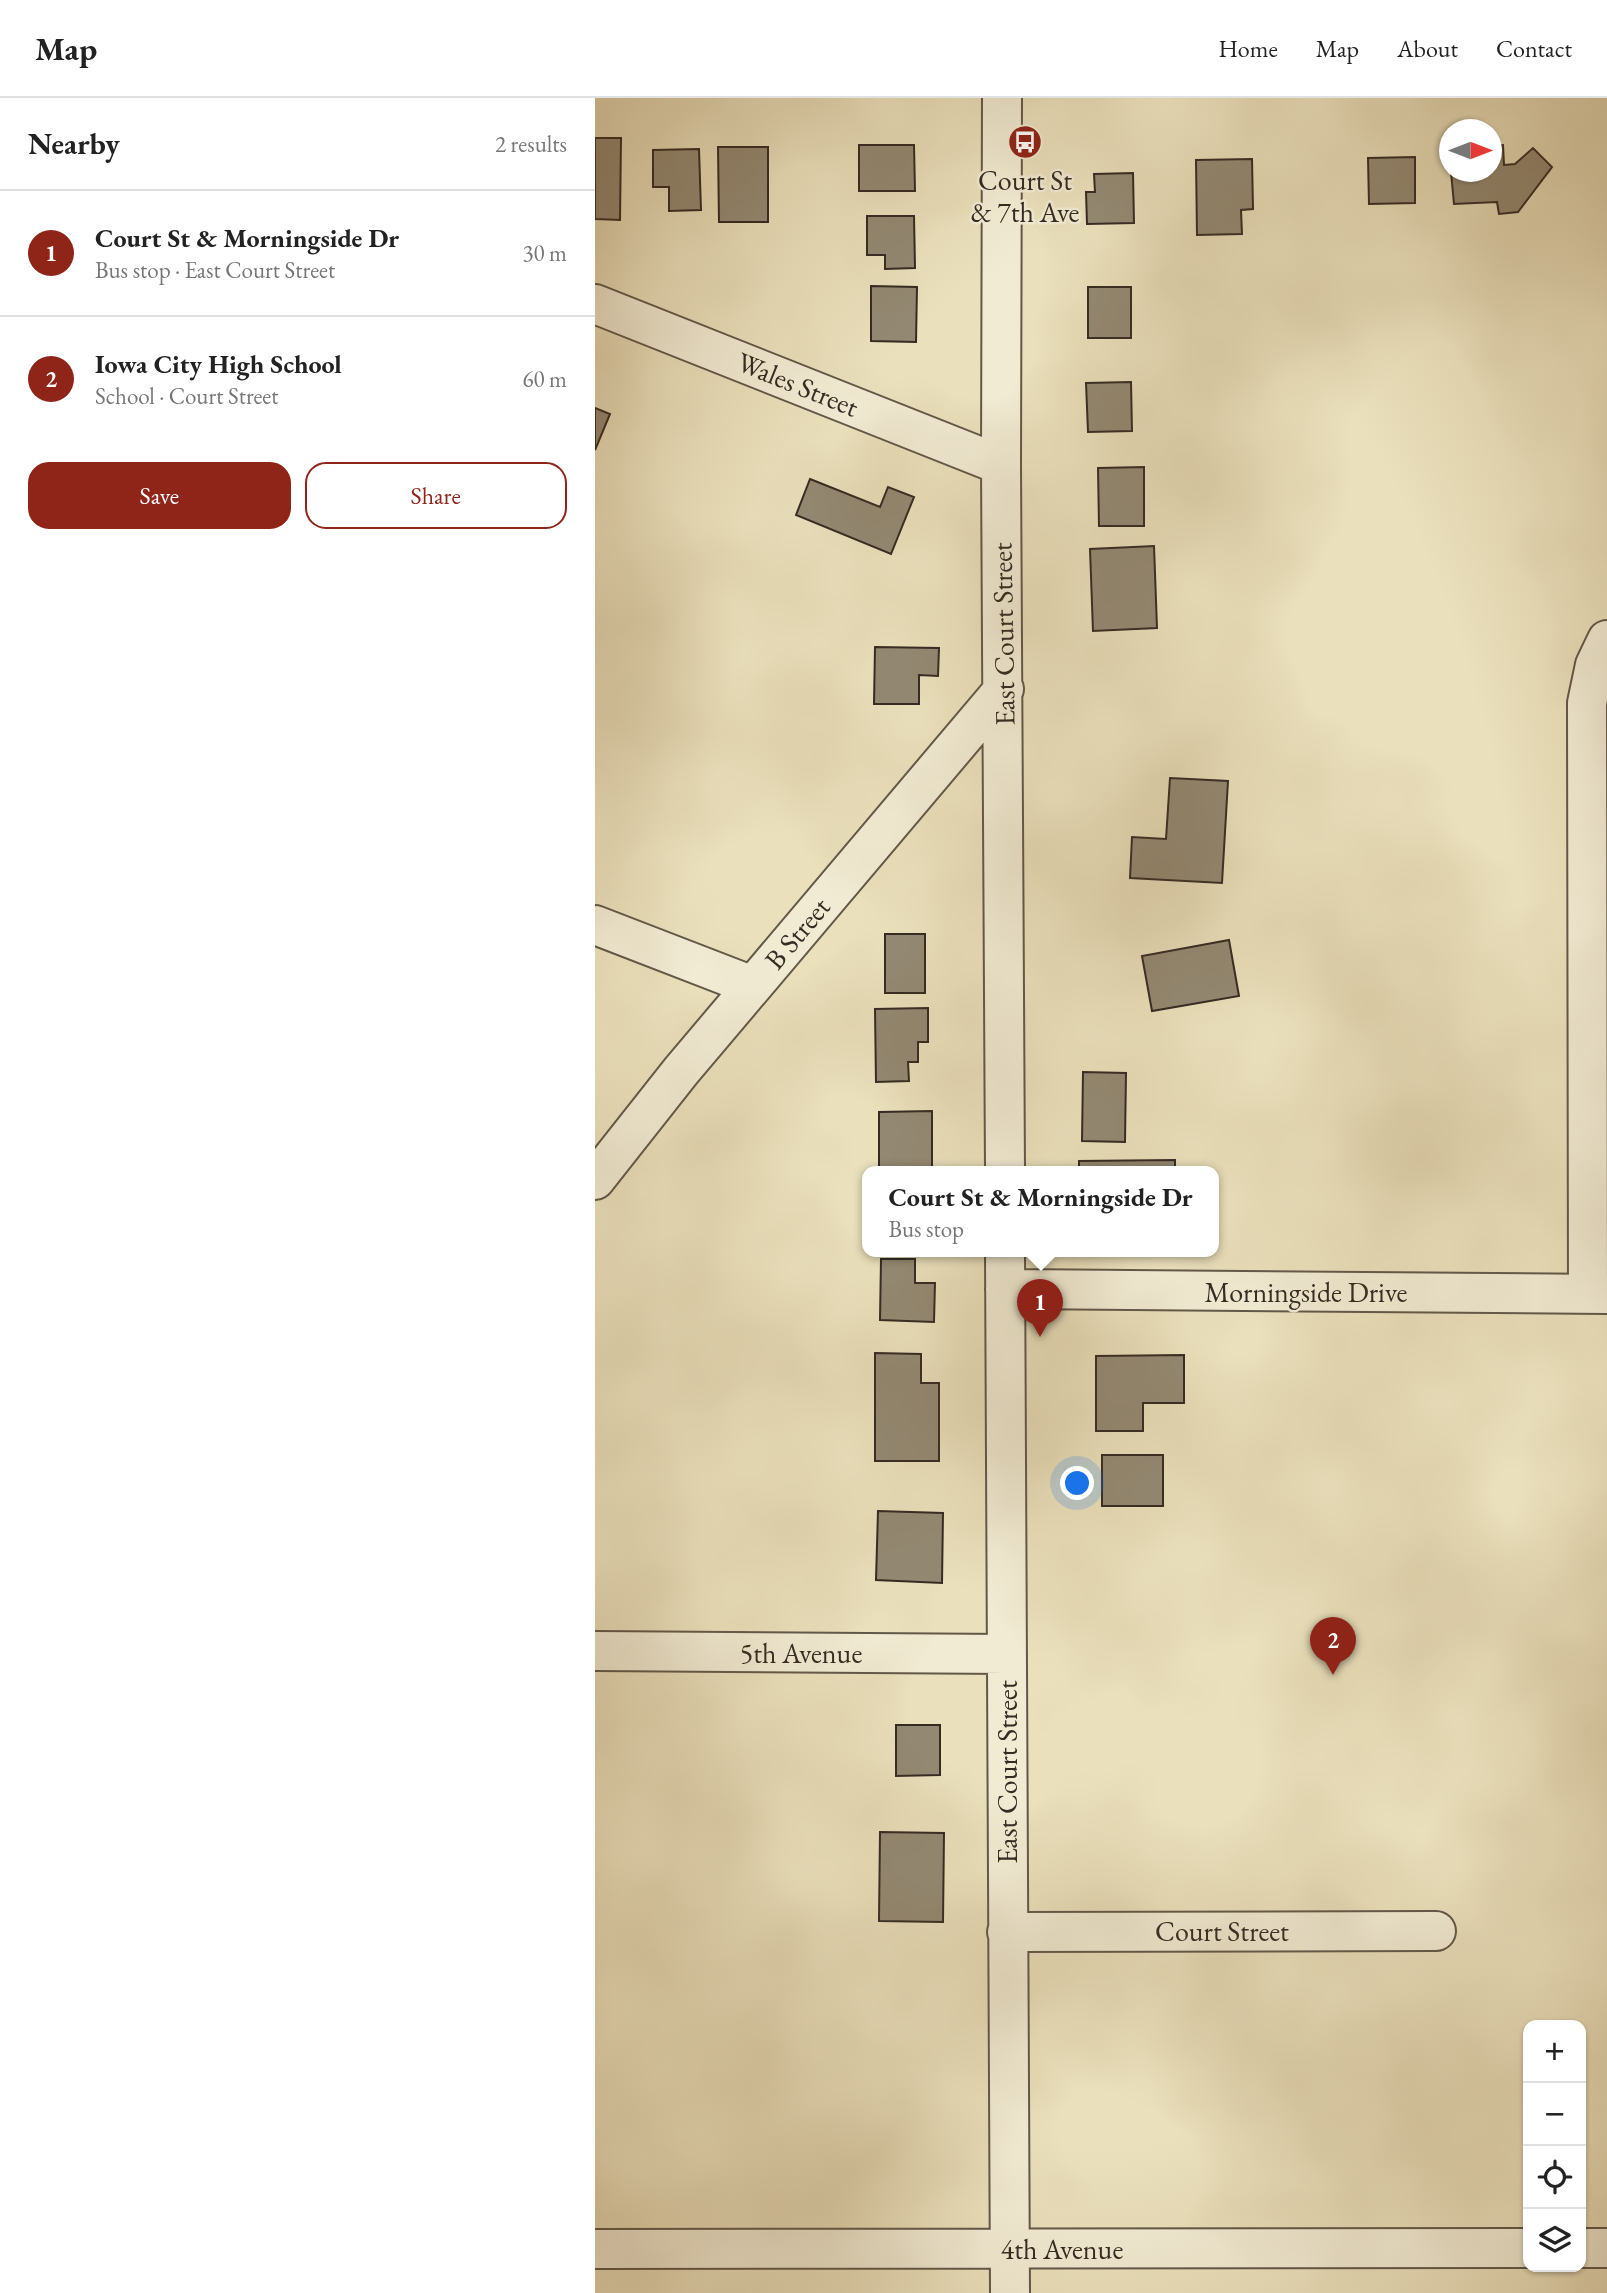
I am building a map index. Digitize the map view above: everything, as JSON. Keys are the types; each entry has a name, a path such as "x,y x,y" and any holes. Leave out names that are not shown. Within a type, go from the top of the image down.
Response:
{"street":[{"name":"East Court Street","path":"1002,98 1005,1166"},
{"name":"Wales Street","path":"595,303 1001,465"},
{"path":"1598,1294 1587,703 1595,665 1607,640"},
{"name":"B Street","path":"595,1180 681,1071 1003,689"},
{"path":"595,925 753,986"},
{"name":"East Court Street","path":"1005,1257 1010,2293"},
{"name":"Morningside Drive","path":"1005,1289 1598,1294"},
{"name":"5th Avenue","path":"595,1651 1007,1654"},
{"name":"Court Street","path":"1007,1932 1436,1931"},
{"name":"4th Avenue","path":"595,2249 1523,2248"},
{"path":"1586,2248 1607,2248"}],"building":[{"path":"595,138 621,138 620,220 595,219"},
{"path":"859,145 914,145 915,191 859,191"},
{"path":"1502,145 1504,165 1515,164 1533,148 1552,167 1518,212 1499,214 1497,202 1454,204 1452,182 1502,182"},
{"path":"718,147 768,147 768,222 719,222"},
{"path":"699,149 701,210 669,211 669,187 653,187 653,150"},
{"path":"1415,157 1415,203 1369,204 1368,158"},
{"path":"1252,159 1253,209 1241,210 1242,234 1197,235 1196,160"},
{"path":"1133,173 1134,223 1087,224 1086,192 1095,192 1094,174"},
{"path":"867,216 914,216 915,268 885,269 885,255 867,255"},
{"path":"871,286 917,287 916,342 871,341"},
{"path":"1088,287 1131,287 1131,338 1088,338"},
{"path":"1131,382 1132,431 1088,432 1086,383"},
{"path":"595,408 610,414 595,450"},
{"path":"1144,467 1144,526 1099,526 1098,468"},
{"path":"810,479 880,507 888,487 914,497 891,554 796,515"},
{"path":"1154,546 1157,628 1093,631 1090,549"},
{"path":"875,647 939,648 938,676 919,675 919,704 874,704"},
{"path":"1170,778 1228,781 1222,883 1130,878 1132,837 1166,839"},
{"path":"885,934 925,934 925,993 885,993"},
{"path":"1229,940 1239,996 1152,1011 1142,956"},
{"path":"928,1008 928,1042 918,1042 918,1062 908,1062 909,1081 876,1082 875,1009"},
{"path":"1083,1072 1126,1073 1125,1142 1082,1141"},
{"path":"932,1111 932,1166 879,1166 879,1112"},
{"path":"1175,1160 1175,1166 1079,1166 1079,1161"},
{"path":"881,1259 915,1259 915,1283 935,1283 934,1322 880,1320"},
{"path":"875,1353 921,1354 921,1383 939,1383 939,1461 875,1461"},
{"path":"1184,1355 1184,1403 1143,1403 1143,1431 1096,1431 1096,1356"},
{"path":"1102,1455 1163,1455 1163,1506 1102,1506"},
{"path":"878,1511 943,1513 942,1583 876,1580"},
{"path":"896,1725 940,1725 940,1775 896,1776"},
{"path":"880,1832 944,1833 943,1922 879,1921"}],"place":[{"name":"Court St & 7th Ave","path":"1025,142"},
{"name":"Court St & Morningside Dr","path":"1040,1337"},
{"name":"Iowa City High School","path":"1333,1675"}]}
